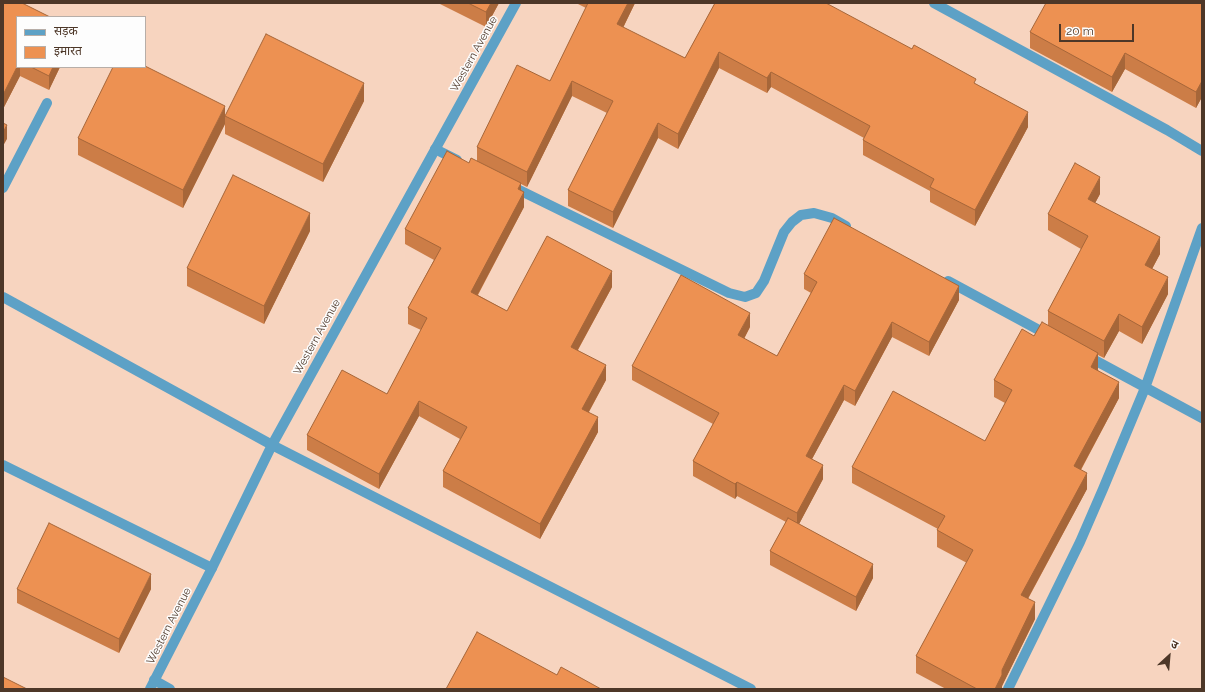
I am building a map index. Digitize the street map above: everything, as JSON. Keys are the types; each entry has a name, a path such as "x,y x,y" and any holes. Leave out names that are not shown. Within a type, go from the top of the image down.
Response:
{"street":[{"name":"Western Avenue","path":"152,685 212,568 272,445 516,3"},
{"path":"934,3 1202,150"},
{"path":"3,188 47,103"},
{"path":"435,149 464,163"},
{"path":"507,184 729,293 745,297 756,293 764,281 784,232 792,222 801,215 814,213 826,216 852,229"},
{"path":"1008,689 1080,542 1145,388 1202,228"},
{"path":"936,274 1061,342"},
{"path":"3,297 272,445 751,689"},
{"path":"1075,350 1202,418"},
{"path":"3,465 212,568"},
{"path":"152,685 170,689"}],"building":[{"path":"3,3 22,3 48,16 16,16 16,68 3,95"},
{"path":"468,3 491,3 486,12"},
{"path":"588,3 628,3 617,24 685,58 715,3 826,3 912,49 914,45 976,79 974,83 1028,112 975,210 930,187 934,179 863,140 870,126 771,72 767,78 719,52 678,134 658,123 613,212 568,190 613,101 572,81 527,172 477,147 517,65 550,81"},
{"path":"1046,3 1202,3 1202,81 1196,92 1125,53 1112,77 1030,32"},
{"path":"266,34 364,83 323,164 225,116"},
{"path":"146,66 225,106 183,190 78,138 113,68 146,68"},
{"path":"33,68 53,68 49,76"},
{"path":"3,123 7,125 3,132"},
{"path":"447,151 469,163 471,158 521,183 518,189 524,192 471,292 507,311 547,236 612,271 571,347 606,365 582,409 598,417 540,524 443,471 467,427 419,401 379,474 307,435 342,370 387,394 427,318 408,308 441,248 405,229"},
{"path":"1075,163 1100,177 1088,199 1160,237 1145,265 1168,277 1142,327 1119,314 1104,341 1048,311 1088,236 1048,214"},
{"path":"233,175 310,213 264,306 187,268"},
{"path":"834,218 959,286 929,342 892,322 855,391 844,385 806,456 823,465 797,513 737,482 735,484 693,461 719,413 632,366 681,275 750,313 738,335 777,356 817,282 804,274"},
{"path":"1042,322 1098,353 1091,367 1119,382 1074,466 1087,473 1021,595 1035,602 1002,670 1002,675 995,689 977,689 916,656 973,550 937,530 945,516 852,467 893,391 985,441 1012,390 994,380 1022,329 1034,336"},
{"path":"788,518 873,564 856,597 770,551"},
{"path":"49,523 151,574 119,639 17,589"},
{"path":"477,632 557,675 561,667 601,689 446,689"},
{"path":"3,677 27,689 3,689"}]}
